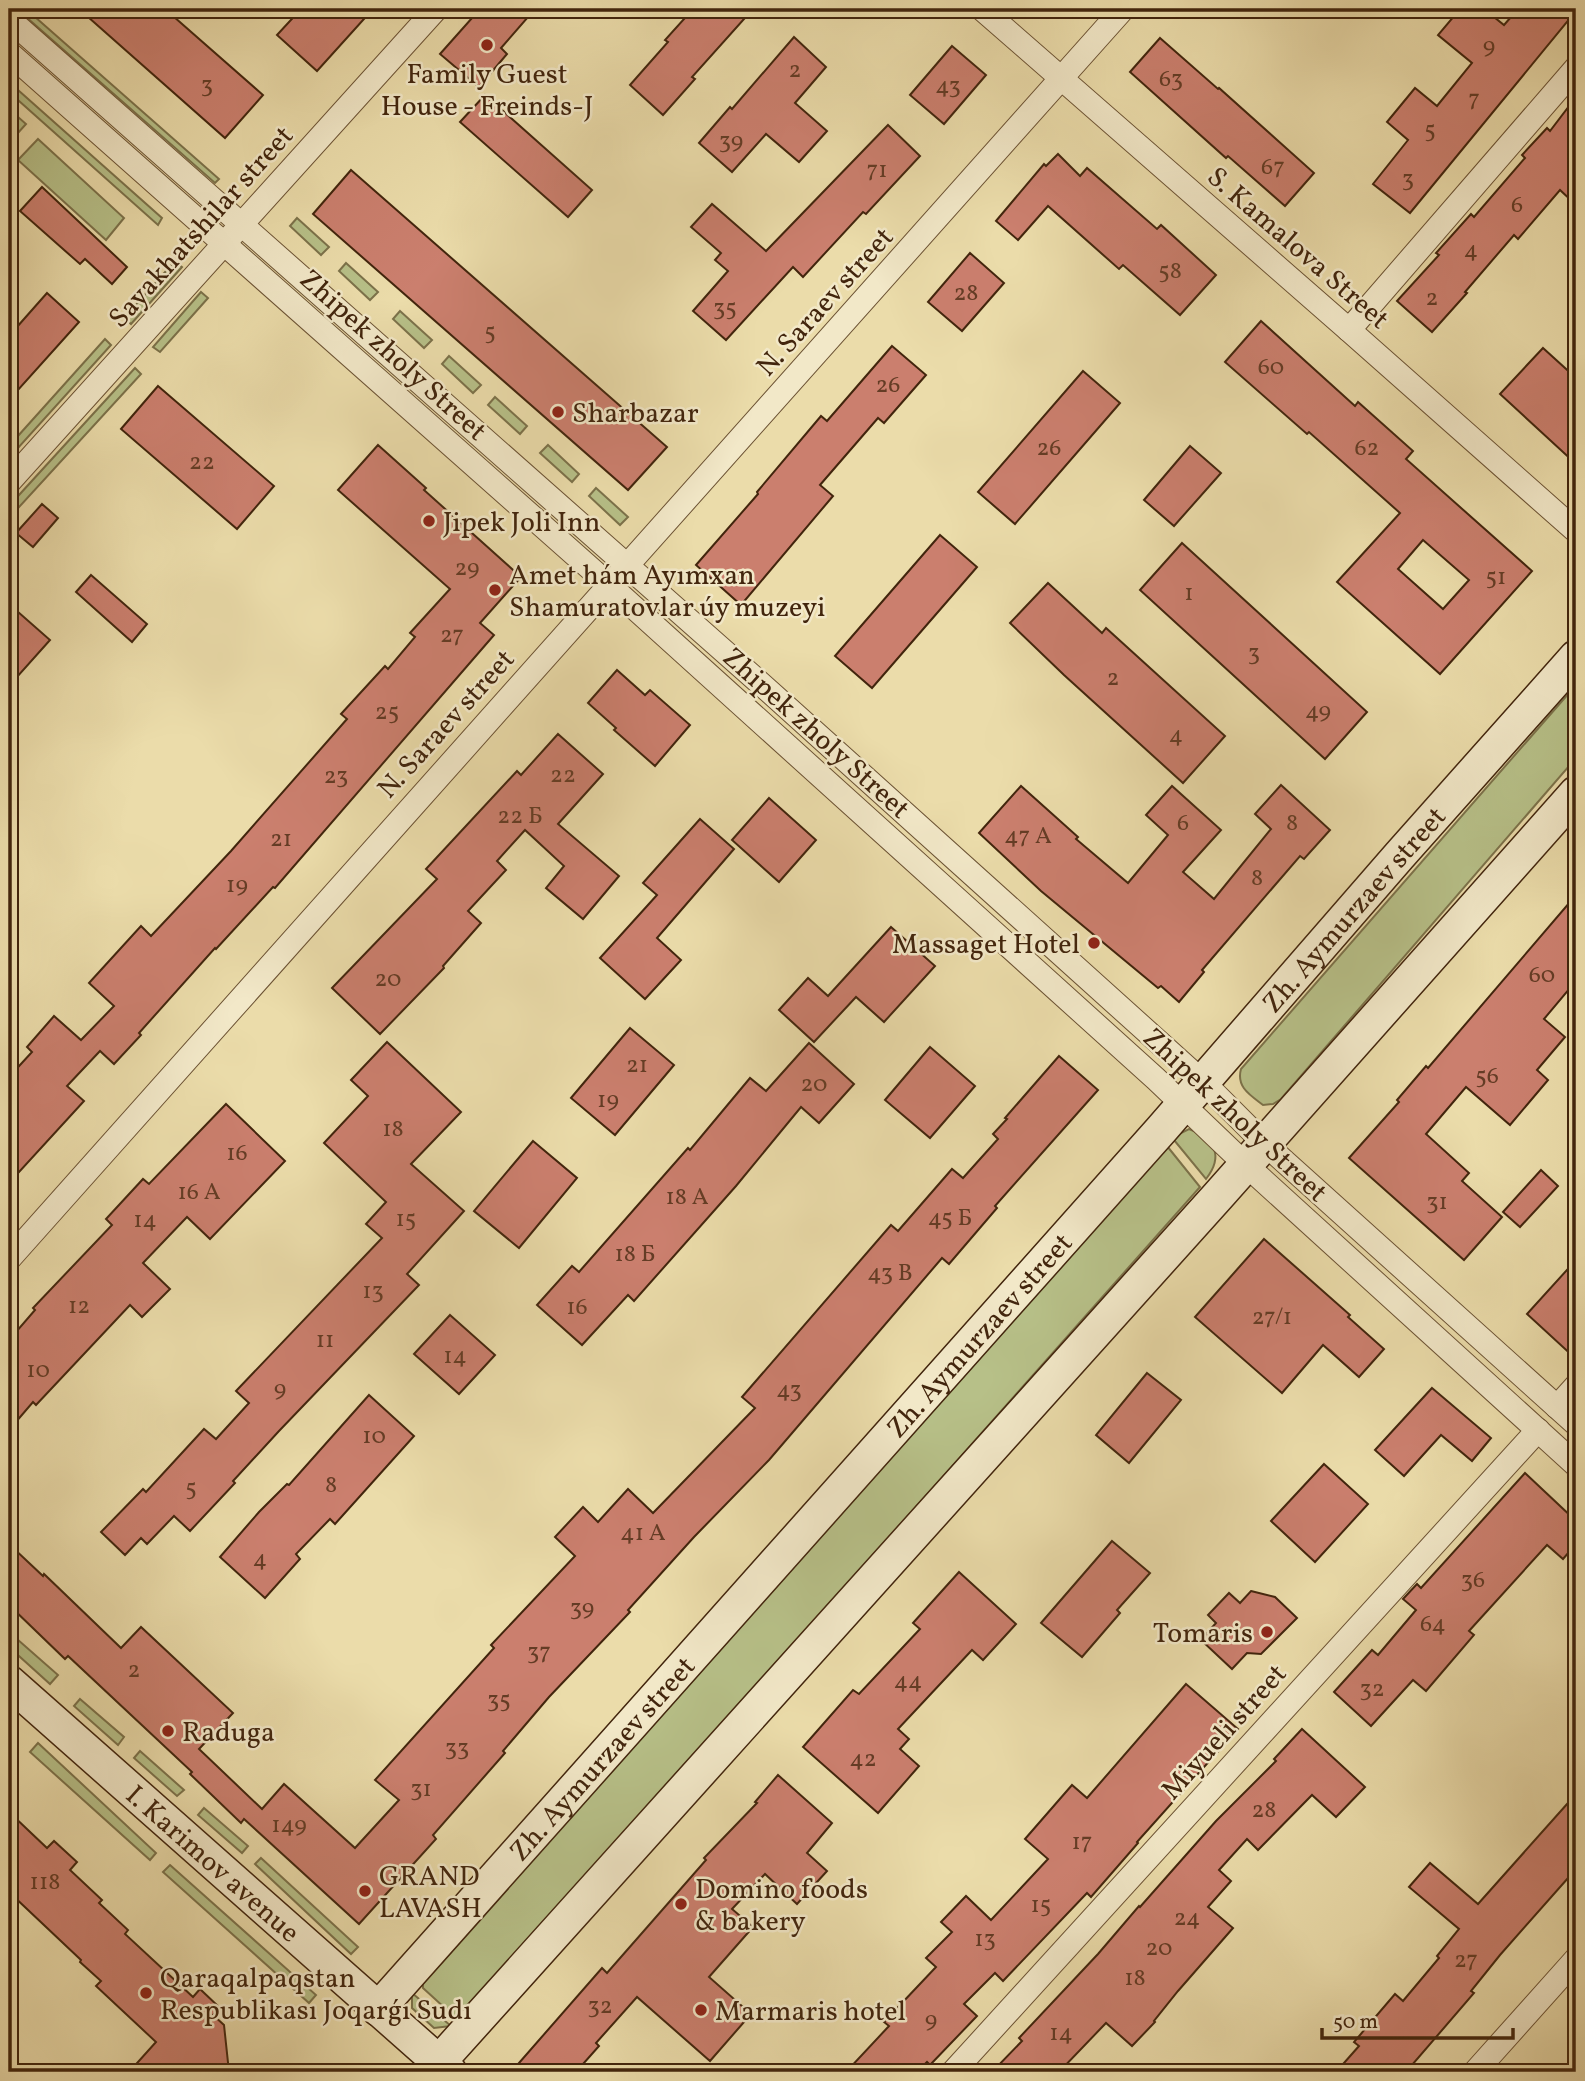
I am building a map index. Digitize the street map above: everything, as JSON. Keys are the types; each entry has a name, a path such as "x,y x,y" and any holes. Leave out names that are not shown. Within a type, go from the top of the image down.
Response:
{"street":[{"name":"Sayakhatshilar street","path":"9,482 436,9"},
{"name":"S. Kamalova Street","path":"982,9 1576,531"},
{"name":"N. Saraev street","path":"9,1259 608,584 1124,9"},
{"name":"Zhipek zholy Street","path":"9,19 626,565 1193,1093 1576,1465"},
{"name":"Zhipek zholy Street","path":"9,53 608,584 1193,1093"},
{"path":"1349,330 1576,68"},
{"name":"Zh. Aymurzaev street","path":"378,2009 1193,1093 1576,657"},
{"path":"432,2065 1255,1155 1576,793"},
{"name":"Zhipek zholy Street","path":"1255,1155 1576,1424"},
{"path":"1557,1407 1576,1386"},
{"name":"Miyueli street","path":"953,2072 1538,1430"},
{"name":"I. Karimov avenue","path":"9,1682 378,2009 432,2065"},
{"path":"1475,2072 1576,1959"}],"green space":[{"path":"17,9 26,9 219,179 215,183"},
{"path":"9,82 162,218 158,225 9,92"},
{"path":"9,109 26,124 9,143"},
{"path":"38,139 124,218 106,240 18,160"},
{"path":"297,218 329,247 321,255 290,226"},
{"path":"175,261 182,267 131,324 124,318"},
{"path":"346,263 378,292 370,300 339,271"},
{"path":"201,292 208,298 160,352 153,347"},
{"path":"400,311 432,340 424,348 393,319"},
{"path":"105,339 111,345 9,458 9,446"},
{"path":"449,356 481,385 473,393 442,364"},
{"path":"135,368 141,374 9,518 9,506"},
{"path":"495,397 527,426 520,434 488,405"},
{"path":"548,445 579,474 572,482 540,453"},
{"path":"596,488 628,517 620,525 589,496"},
{"path":"1576,685 1576,758 1281,1099 1273,1104 1263,1105 1253,1098 1242,1086 1241,1069"},
{"path":"1189,1129 1205,1138 1214,1149 1215,1163 1206,1179 1174,1140"},
{"path":"1167,1146 1200,1187 458,2020 423,1988 423,1979"},
{"path":"9,1632 58,1675 50,1684 9,1647"},
{"path":"80,1699 124,1737 118,1745 74,1706"},
{"path":"38,1743 156,1853 150,1860 30,1752"},
{"path":"140,1751 184,1790 177,1796 134,1758"},
{"path":"204,1808 248,1846 242,1853 198,1815"},
{"path":"261,1858 358,1947 351,1954 255,1864"},
{"path":"170,1865 316,1995 309,2003 163,1872"},
{"path":"412,1993 451,2026 434,2028 412,2008"}],"building":[{"path":"79,9 165,9 263,95 225,138"},
{"path":"301,9 373,9 317,71 277,35"},
{"path":"480,9 535,9 501,48 507,54 479,87 440,54"},
{"path":"693,9 753,9 692,77 695,79 663,115 630,85"},
{"path":"1460,9 1484,9 1504,25 1518,9 1576,11 1410,213 1373,184 1408,140 1387,122 1415,88 1437,106 1472,63 1438,35"},
{"path":"794,37 826,67 795,103 827,131 799,162 766,134 732,172 699,143"},
{"path":"1160,38 1314,173 1285,206 1228,156 1226,158 1130,72"},
{"path":"952,46 986,75 944,124 910,95"},
{"path":"485,95 592,190 568,217 460,122"},
{"path":"1576,97 1576,205 1560,190 1518,239 1514,235 1432,332 1397,301 1439,255 1436,253 1471,214 1474,217 1525,158 1522,155 1547,128 1550,131"},
{"path":"888,125 920,156 803,277 793,267 726,340 693,311 728,271 715,260 721,253 691,227 712,204 766,251"},
{"path":"1058,154 1080,176 1087,168 1157,229 1161,225 1216,275 1180,315 1123,265 1119,269 1048,206 1018,240 996,221 1044,164 1046,166"},
{"path":"351,170 667,447 628,490 313,214"},
{"path":"42,187 127,267 112,284 85,259 80,264 20,211"},
{"path":"970,253 1004,283 962,331 928,302"},
{"path":"47,293 79,322 9,400 9,336"},
{"path":"1261,321 1355,406 1358,402 1413,451 1406,459 1532,571 1440,674 1337,582 1400,513 1225,362","holes":["1423,540 1469,580 1443,609 1398,569"]},
{"path":"892,346 926,375 884,423 878,418 820,485 833,496 741,605 696,565 821,416 827,421"},
{"path":"1543,348 1576,378 1576,464 1500,394"},
{"path":"1083,371 1120,403 1015,524 978,492"},
{"path":"158,386 274,486 237,529 121,429"},
{"path":"378,445 521,577 480,623 494,635 275,888 273,887 215,948 114,1064 100,1051 67,1086 84,1101 9,1183 9,1077 32,1052 27,1047 54,1016 81,1040 114,1006 89,983 141,926 151,936 231,851 347,719 341,714 385,666 388,669 415,637 410,633 450,589 338,490"},
{"path":"1190,446 1221,473 1174,526 1144,500"},
{"path":"42,504 58,518 33,547 16,533"},
{"path":"940,535 977,567 872,688 835,656"},
{"path":"1182,543 1367,712 1325,759 1140,590"},
{"path":"91,575 147,624 132,642 76,592"},
{"path":"1048,583 1102,633 1106,628 1225,736 1183,783 1010,623"},
{"path":"9,604 50,640 9,686"},
{"path":"617,670 645,695 650,690 690,725 655,766 588,703"},
{"path":"558,734 603,774 558,824 619,876 583,919 546,888 564,866 525,830 497,861 506,870 468,911 481,923 444,968 380,1034 332,988 437,879 426,869 517,771 521,775"},
{"path":"1281,785 1330,830 1304,859 1300,856 1202,970 1204,972 1179,1002 1161,986 1158,988 1041,891 979,833 1021,786 1078,837 1076,839 1128,883 1168,835 1146,815 1172,786 1221,830 1183,872 1214,899 1271,829 1255,814"},
{"path":"769,798 816,840 779,882 732,840"},
{"path":"700,819 734,849 657,938 681,960 645,999 600,958 657,895 643,883"},
{"path":"1576,895 1576,981 1544,1019 1565,1037 1537,1070 1548,1080 1510,1125 1466,1087 1426,1134 1469,1173 1462,1181 1502,1217 1464,1260 1349,1158"},
{"path":"891,927 935,966 884,1022 856,997 814,1042 779,1010 808,978 828,996"},
{"path":"630,1028 674,1065 615,1135 571,1098"},
{"path":"387,1042 461,1112 411,1164 464,1211 407,1274 419,1285 279,1431 190,1531 174,1516 147,1544 141,1538 125,1555 101,1532 143,1489 146,1492 204,1429 216,1439 249,1403 236,1391 382,1238 366,1224 386,1202 324,1143 368,1096 351,1080"},
{"path":"809,1043 854,1084 819,1123 801,1107 736,1186 634,1301 628,1295 582,1345 537,1305 572,1266 579,1272 688,1148 690,1150 750,1078 766,1091"},
{"path":"930,1047 975,1086 930,1138 885,1100"},
{"path":"1059,1056 1098,1090 995,1206 997,1208 949,1264 942,1258 769,1460 694,1537 628,1610 630,1612 549,1697 503,1751 505,1753 433,1835 436,1839 359,1924 244,1819 241,1823 190,1774 192,1772 68,1656 65,1659 9,1605 9,1544 121,1648 141,1627 233,1713 199,1749 262,1809 284,1784 355,1848 399,1800 375,1780 494,1648 491,1645 575,1556 555,1537 583,1507 598,1522 628,1489 653,1513 755,1408 742,1397 891,1225 898,1231 952,1169 963,1178 998,1139 993,1134 1007,1119 1005,1118"},
{"path":"226,1104 285,1161 210,1239 187,1217 143,1263 170,1289 142,1317 130,1305 36,1405 33,1402 9,1430 9,1340 35,1310 33,1308 112,1225 106,1219 143,1179 149,1184"},
{"path":"533,1141 577,1178 519,1248 474,1211"},
{"path":"1541,1170 1558,1186 1520,1227 1503,1212"},
{"path":"1264,1239 1384,1349 1359,1377 1323,1345 1282,1393 1195,1317"},
{"path":"1576,1260 1576,1359 1527,1314"},
{"path":"450,1315 495,1355 459,1394 414,1354"},
{"path":"1147,1373 1181,1400 1129,1463 1096,1435"},
{"path":"1432,1388 1491,1438 1472,1461 1441,1435 1404,1476 1375,1450"},
{"path":"369,1395 414,1436 335,1524 330,1519 296,1554 300,1559 265,1598 220,1557"},
{"path":"1324,1464 1368,1504 1315,1562 1271,1521"},
{"path":"1525,1473 1576,1521 1576,1544 1563,1559 1547,1545 1469,1631 1474,1635 1426,1691 1413,1680 1371,1726 1334,1692 1372,1650 1378,1655 1416,1610 1403,1599 1417,1584 1421,1588"},
{"path":"1112,1541 1150,1573 1117,1610 1120,1613 1082,1657 1041,1623"},
{"path":"959,1572 1016,1624 983,1660 972,1650 898,1729 909,1739 900,1749 919,1766 878,1813 803,1747 853,1690 859,1694 920,1629 913,1623"},
{"path":"1251,1591 1275,1597 1297,1618 1261,1654 1247,1653 1232,1669 1201,1640 1216,1623 1208,1615 1229,1593 1240,1603"},
{"path":"1186,1684 1238,1729 1091,1897 1087,1893 1003,1981 995,1973 964,2004 977,2016 930,2065 927,2062 917,2072 846,2072 889,2026 884,2022 936,1967 926,1958 952,1932 941,1922 966,1896 991,1920 1048,1859 1025,1839 1072,1785 1087,1798"},
{"path":"1302,1729 1365,1787 1336,1817 1312,1795 1258,1850 1247,1839 1219,1870 1231,1881 1208,1907 1233,1928 1155,2022 1132,2046 1106,2023 1059,2072 992,2072 1022,2041 1019,2038 1216,1821 1276,1761 1274,1759"},
{"path":"778,1775 832,1823 807,1853 827,1871 797,1904 765,1874 732,1909 753,1927 709,1977 751,2014 710,2061 637,1997 596,2043 599,2046 576,2072 529,2072 519,2063 602,1968 607,1973 706,1860 704,1858 757,1803 755,1802"},
{"path":"1576,1794 1576,1869 1500,1955 1471,1991 1474,1993 1406,2072 1336,2072 1359,2046 1354,2042 1395,1994 1403,2001 1459,1929 1409,1887 1430,1863 1478,1904"},
{"path":"9,1812 47,1848 54,1841 77,1862 70,1870 102,1900 99,1903 128,1930 125,1934 193,1997 200,1989 220,2008 213,2015 224,2025 229,2072 129,2072 156,2042 96,1986 101,1981 80,1962 81,1960 9,1892"}],"place":[{"name":"Family Guest House - Freinds-J","path":"487,45"},
{"name":"Sharbazar","path":"558,412"},
{"name":"Jipek Joli Inn","path":"429,521"},
{"name":"Amet hám Ayımxan Shamuratovlar úy muzeyi","path":"495,590"},
{"name":"Massaget Hotel","path":"1094,943"},
{"name":"Tomaris","path":"1267,1632"},
{"name":"Raduga","path":"168,1731"},
{"name":"GRAND LAVASH","path":"365,1891"},
{"name":"Domino foods & bakery","path":"681,1904"},
{"name":"Qaraqalpaqstan Respublikası Joqarǵı Sudı","path":"146,1993"},
{"name":"Marmaris hotel","path":"701,2010"}]}
